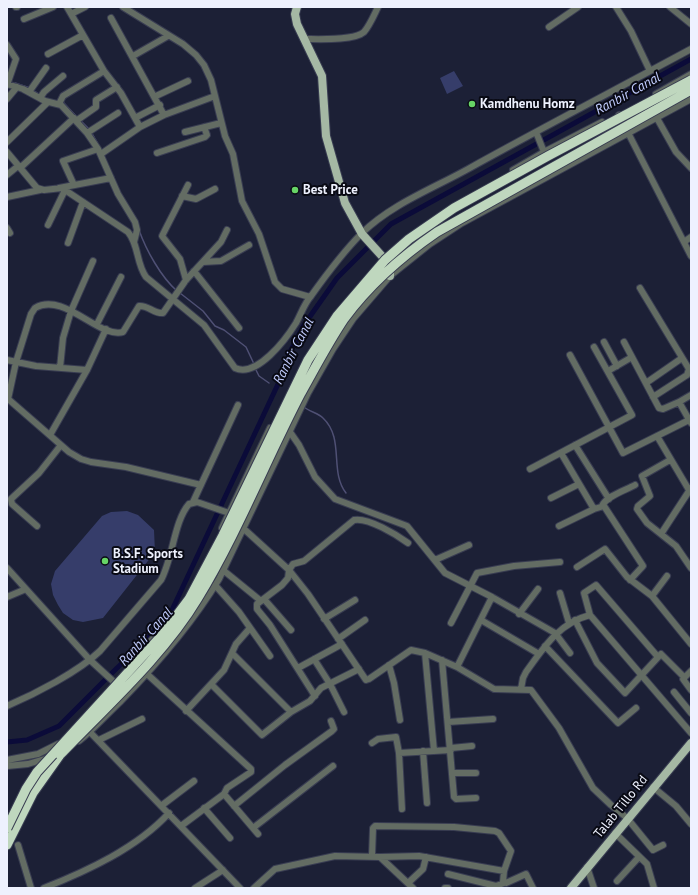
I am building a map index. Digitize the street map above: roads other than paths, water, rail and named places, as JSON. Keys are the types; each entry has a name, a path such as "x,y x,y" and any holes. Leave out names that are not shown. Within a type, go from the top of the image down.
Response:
{"highway":[{"path":"7,828 26,789 37,772 162,634 189,599 223,535 308,360 337,316 374,272 409,239 454,208 691,80"},
{"path":"7,845 33,793 60,755 156,654 187,616 210,577 321,356 345,318 361,299 404,258 437,232 691,90"}],"main road":[{"path":"297,7 296,19 322,76 326,132 345,203 363,236 390,265 390,276"},
{"name":"Talab Tillo Rd","path":"571,888 691,742"}],"street":[{"path":"24,20 53,7"},
{"path":"67,7 104,71 117,87 140,127"},
{"path":"71,14 85,7"},
{"path":"123,7 190,50 200,60 208,72 225,136 235,158 242,201 259,234 275,282 282,289 310,297"},
{"path":"304,39 350,37 360,34 364,32 378,7"},
{"path":"549,27 578,7"},
{"path":"616,7 631,31 650,71"},
{"path":"670,7 691,24"},
{"path":"111,18 156,96 164,115"},
{"path":"48,54 83,34"},
{"path":"133,56 168,36"},
{"path":"7,46 16,59 8,83 17,87 31,90 48,102 59,102 89,131 101,152 120,199 135,222 137,230 134,242"},
{"path":"62,189 122,228 130,235 134,242 140,266 146,277 174,298 204,325 235,368 250,370 257,366 289,332 310,297 363,236 387,213 411,198 537,135 691,48"},
{"path":"31,90 46,68"},
{"path":"59,102 63,96 104,71"},
{"path":"7,817 46,759 59,743 176,612 198,578 226,514 310,351 338,308 382,258 409,235 458,201 544,150 619,114 691,74"},
{"path":"41,96 63,76"},
{"path":"156,96 188,80"},
{"path":"7,99 17,87"},
{"path":"7,175 19,167 77,119 96,107 96,100 117,87"},
{"path":"74,185 63,161 101,152 140,127 164,115 215,96"},
{"path":"7,766 28,764 46,759 67,750 90,732 147,674 194,619 223,570 308,393 353,319 390,276 430,244 462,223 691,99"},
{"path":"7,142 48,102"},
{"path":"135,118 160,105"},
{"path":"89,131 118,113"},
{"path":"619,114 691,256"},
{"path":"658,120 676,152 691,168"},
{"path":"185,132 221,122"},
{"path":"157,153 205,137 207,135 204,127"},
{"path":"537,135 544,150"},
{"path":"7,152 40,190"},
{"path":"7,197 40,190 62,189 74,185 111,178"},
{"path":"186,280 180,259 162,236 188,185"},
{"path":"48,225 62,189"},
{"path":"182,196 196,199 215,189"},
{"path":"68,243 83,202"},
{"path":"201,485 126,467 91,462 74,455 8,398 16,362 31,314 35,308 55,305 71,311 106,329 118,333 123,332 139,306 144,306 161,314 186,280 221,242 227,230"},
{"path":"684,242 691,237"},
{"path":"203,262 221,261 249,244"},
{"path":"60,368 63,338 71,311 93,261"},
{"path":"194,272 239,328"},
{"path":"97,324 121,277"},
{"path":"640,288 689,369 688,373 653,397"},
{"path":"50,435 87,370 106,329"},
{"path":"604,342 616,366"},
{"path":"624,342 660,410 691,395"},
{"path":"530,469 633,414 594,347"},
{"path":"570,355 625,453 657,436 690,422 679,402"},
{"path":"608,371 632,357"},
{"path":"646,383 682,358"},
{"path":"7,360 60,368 87,370"},
{"path":"7,706 26,698 90,660 100,651 161,580 166,570 182,518 187,507 193,502 238,405"},
{"path":"290,432 299,445 315,477 335,499 405,524 445,573 492,597 555,633 570,653"},
{"path":"657,436 670,460 690,489 661,534"},
{"path":"37,526 12,504 11,499 39,473 61,445"},
{"path":"575,445 609,499"},
{"path":"561,453 594,509"},
{"path":"670,460 642,476 650,496 637,508 645,521 676,546 691,568"},
{"path":"551,498 579,484"},
{"path":"559,526 602,506 604,502 635,485"},
{"path":"193,502 226,514"},
{"path":"602,506 606,508 643,566 630,580"},
{"path":"315,696 270,625 257,609 256,605 282,585 288,578 289,570 293,564 304,561 356,520 388,530 408,543"},
{"path":"243,528 289,570 308,594 365,679 368,680 409,651 425,653 442,660 458,663 494,689 501,690 522,684"},
{"path":"435,560 469,545"},
{"path":"577,567 605,549 630,580 652,596 691,644"},
{"path":"451,624 474,575 480,572 514,566 560,562"},
{"path":"7,568 90,660 113,682"},
{"path":"223,570 262,600 291,630"},
{"path":"652,596 667,576"},
{"path":"215,585 225,595 270,656"},
{"path":"658,657 596,585 584,593 590,615 691,733"},
{"path":"7,597 26,589"},
{"path":"520,614 538,589"},
{"path":"560,593 569,624"},
{"path":"458,663 492,597"},
{"path":"324,619 355,600"},
{"path":"522,684 526,672 555,633 575,620 590,615"},
{"path":"298,668 340,642 365,620"},
{"path":"481,620 539,654"},
{"path":"575,620 593,656 623,692 627,693 662,654 684,677 683,680 691,690"},
{"path":"186,711 224,670 239,640 250,628"},
{"path":"545,646 618,723 636,708"},
{"path":"425,653 434,751"},
{"path":"232,654 291,712"},
{"path":"314,659 330,684 344,712"},
{"path":"442,660 455,799 476,798"},
{"path":"389,665 394,683 400,720"},
{"path":"211,684 261,735 315,696 320,689 359,669"},
{"path":"684,677 691,671"},
{"path":"147,674 252,770 227,788 224,794 182,826"},
{"path":"522,684 534,694 559,728 579,766 593,788 611,806 627,818 653,850 663,845"},
{"path":"674,692 691,713"},
{"path":"99,740 142,719"},
{"path":"448,722 493,719"},
{"path":"80,720 240,888"},
{"path":"234,806 285,765 332,731 334,729 331,721"},
{"path":"372,743 378,739 397,737 402,809"},
{"path":"7,760 38,754 50,750 59,743"},
{"path":"399,753 434,751 472,746"},
{"path":"423,751 427,803"},
{"path":"253,828 333,766"},
{"path":"453,773 476,773"},
{"path":"161,806 194,781"},
{"path":"653,787 676,806 691,824"},
{"path":"224,794 258,834"},
{"path":"204,808 230,838"},
{"path":"44,888 90,868 108,858 155,827 169,813"},
{"path":"372,856 372,828 375,826 454,827 495,831 504,840 511,851 504,871 504,883"},
{"path":"615,833 648,866 654,888"},
{"path":"18,845 31,888"},
{"path":"254,888 276,869 331,856 426,857 504,871"},
{"path":"380,856 410,886 423,868 426,857"},
{"path":"617,881 639,857"},
{"path":"587,867 594,888"},
{"path":"195,888 223,870"},
{"path":"448,874 496,886 526,874 533,888"}],"waterway":[{"name":"Ranbir Canal","path":"7,742 27,740 59,726 145,642 172,610 279,382 290,352 304,325 337,278 391,224 691,59"},
{"path":"15,83 30,88"},
{"path":"33,90 40,95"},
{"path":"63,102 76,116"},
{"path":"80,120 89,129"},
{"path":"91,132 98,144"},
{"path":"139,230 155,263 165,278 177,291"},
{"path":"180,293 203,311 215,326 224,330 246,347 254,364"},
{"path":"255,368 259,376 269,383"},
{"path":"304,407 321,416 330,426 335,445 338,475 346,493"}],"place":[{"name":"Kamdhenu Homz","path":"472,104"},
{"name":"Best Price","path":"295,190"},
{"name":"B.S.F. Sports Stadium","path":"105,561"}]}
